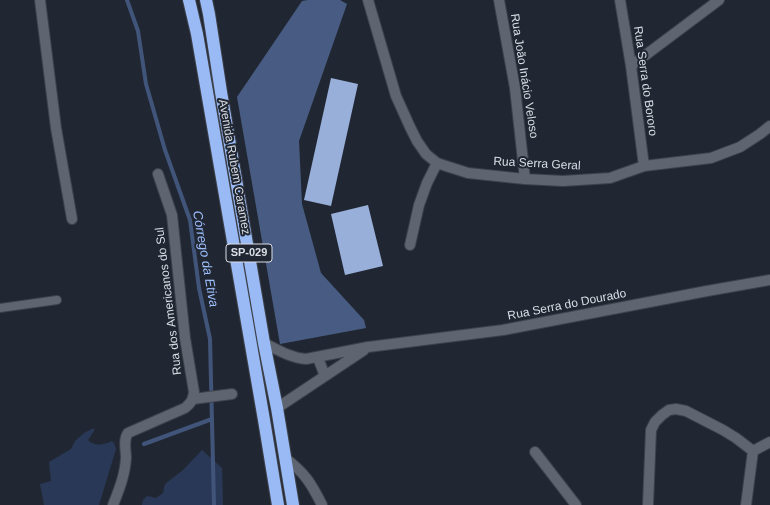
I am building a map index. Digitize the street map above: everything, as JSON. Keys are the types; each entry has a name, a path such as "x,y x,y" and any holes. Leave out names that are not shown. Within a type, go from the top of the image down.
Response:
{"highway":[{"name":"Avenida Rubem Caramez","path":"189,0 197,34 278,505"},
{"name":"Avenida Rubem Caramez","path":"206,0 222,100 293,505"}],"street":[{"path":"40,0 56,128 72,219"},
{"path":"368,0 396,96 417,141 426,154 437,162 418,205 410,245"},
{"name":"Rua João Inácio Veloso","path":"499,0 515,88 525,179"},
{"name":"Rua Serra do Bororo","path":"620,0 631,66 644,166"},
{"path":"631,66 719,0"},
{"name":"Rua Serra Geral","path":"437,162 468,173 525,179 564,181 610,178 644,166 711,158 740,148 770,126"},
{"name":"Rua dos Americanos do Sul","path":"158,174 172,215 185,338 194,392 197,399"},
{"name":"Rua Serra do Dourado","path":"264,343 287,355 306,359 318,358 368,347 503,330 770,280"},
{"name":"Rua Serra do Dourado","path":"277,408 368,347"},
{"path":"318,358 325,376"},
{"path":"113,505 124,478 126,439 128,433 185,408 197,399 227,394"},
{"path":"648,505 651,430 655,422 662,414 669,410 676,409 686,411 724,430 753,451"},
{"path":"753,451 770,442"},
{"path":"746,505 753,451"},
{"path":"535,452 576,505"},
{"path":"285,458 304,475 313,487 322,505"}],"lane":[{"path":"0,308 57,300"}],"shaded area":[{"path":"340,0 347,4 299,141 302,204 321,273 364,320 366,328 280,344 237,97 302,1"},
{"path":"94,428 94,431 88,440 94,444 100,445 112,441 116,449 99,505 44,505 40,484 51,481 49,462 71,449 75,441 84,433"},
{"path":"202,450 222,468 223,505 142,505 143,500 147,496 156,498 163,493 165,484 183,470"}],"building":[{"path":"331,78 358,84 331,206 304,200"},
{"path":"368,205 383,266 345,275 331,214"}],"waterway":[{"name":"Córrego da Etiva","path":"127,0 138,31 146,84 165,150 190,220 199,288 210,339 214,505"},
{"path":"144,444 212,419"}]}
